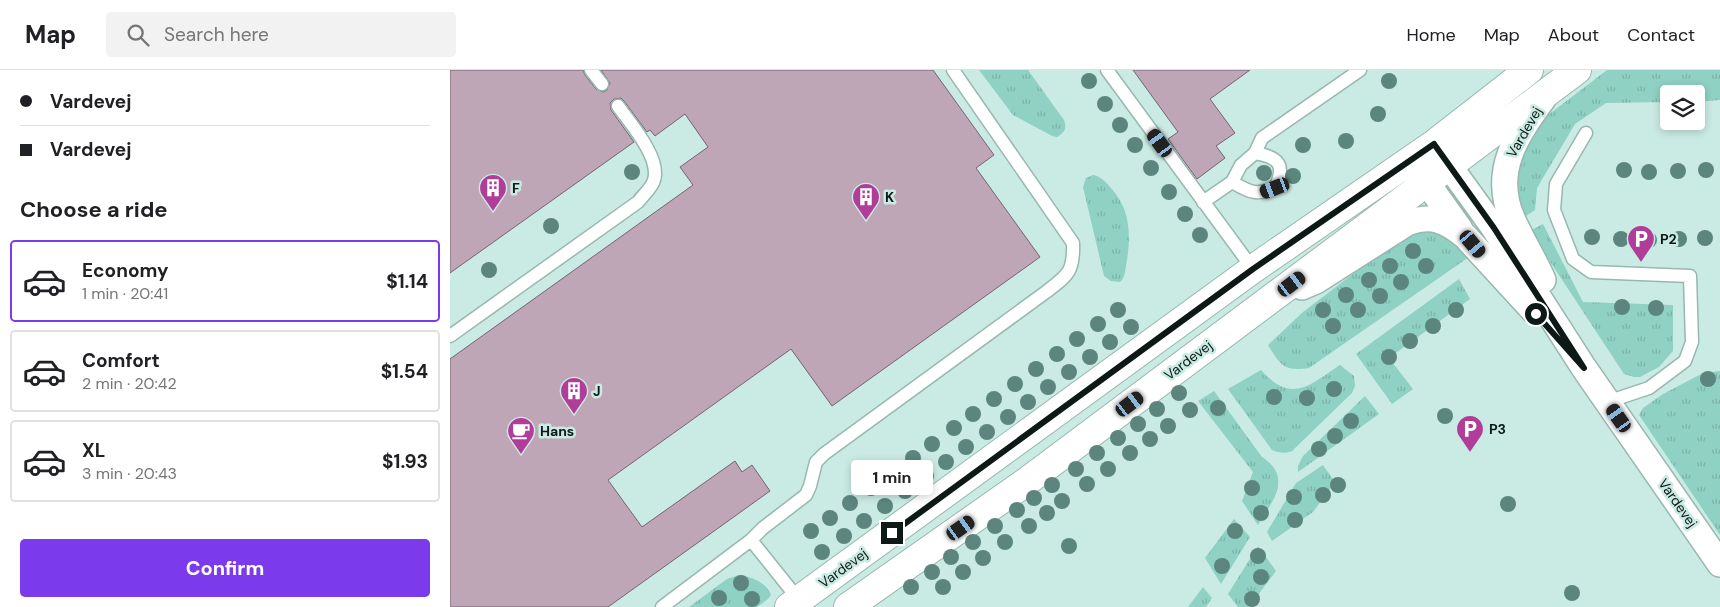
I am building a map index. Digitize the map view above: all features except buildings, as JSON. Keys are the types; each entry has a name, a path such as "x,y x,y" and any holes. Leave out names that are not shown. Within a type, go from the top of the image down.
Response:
{"street":[{"name":"Vardevej","path":"796,605 1253,269 1434,144 1529,70"},
{"name":"Vardevej","path":"848,607 1026,482 1577,70"},
{"name":"Vardevej","path":"1549,90 1529,118 1512,149 1506,163 1504,184 1511,217 1537,266 1584,368"},
{"name":"Vardevej","path":"1434,144 1494,228 1584,368 1720,564"},
{"path":"1411,160 1465,236"},
{"name":"Vardevej","path":"1262,307 1316,281 1408,223 1423,218 1433,218 1453,226 1465,236 1584,368"}],"lane":[{"path":"591,70 602,84"},
{"path":"662,607 751,540 763,528 806,495 816,462 824,454 1046,292 1069,271 1074,260 1073,242 953,70"},
{"path":"1107,70 1253,269"},
{"path":"1203,202 1232,182 1240,165 1255,153 1262,138 1360,70"},
{"path":"450,336 638,202 650,188 654,180 654,164 648,150 618,106"},
{"path":"1586,133 1556,184 1554,210 1573,259 1591,272 1690,276 1692,342 1684,361 1649,388 1607,402"},
{"path":"1232,182 1250,192 1261,194 1275,188 1280,178 1281,169 1276,160 1269,155 1255,153"},
{"path":"751,540 791,590 796,605"}],"green space":[{"path":"979,70 1028,70 1064,120 1064,132 1057,137 1052,136 1013,115"},
{"path":"1607,70 1720,70 1720,100 1705,101 1705,85 1660,85 1660,102 1606,103 1575,124 1537,188 1535,210 1522,219 1512,182 1535,125"},
{"path":"1093,175 1103,180 1117,196 1128,222 1128,250 1124,275 1120,282 1111,281 1104,276 1083,187 1086,178"},
{"path":"1543,224 1583,302 1673,305 1673,351 1659,367 1640,377 1624,374 1530,231"},
{"path":"1418,229 1449,234 1472,255 1309,368 1288,368 1276,358 1268,345 1303,312 1404,235"},
{"path":"1459,279 1470,299 1389,358 1413,389 1392,404 1356,354"},
{"path":"1340,365 1354,376 1355,386 1352,393 1292,451 1287,453 1272,450 1228,389 1261,370 1282,387 1300,388 1309,385"},
{"path":"1720,371 1720,535 1639,415 1643,408 1663,394 1703,373"},
{"path":"1214,391 1262,457 1277,473 1277,490 1258,525 1242,501 1253,472 1198,401"},
{"path":"1365,396 1379,414 1298,472 1298,466 1303,456"},
{"path":"1323,465 1335,482 1313,512 1272,541 1267,532 1296,483"},
{"path":"1234,519 1250,537 1221,584 1205,558"},
{"path":"1258,546 1276,571 1249,607 1238,607 1228,594"},
{"path":"739,575 762,583 771,595 757,607 689,607 727,579"},
{"path":"1203,587 1212,598 1206,607 1188,607"}],"place":[{"name":"F","path":"493,212"},
{"name":"K","path":"866,221"},
{"name":"P2","path":"1641,263"},
{"name":"J","path":"574,415"},
{"name":"P3","path":"1470,453"},
{"name":"Hans","path":"521,455"}],"route":[{"path":"892,533 1253,269 1434,144 1494,228 1584,368 1536,314"}]}
